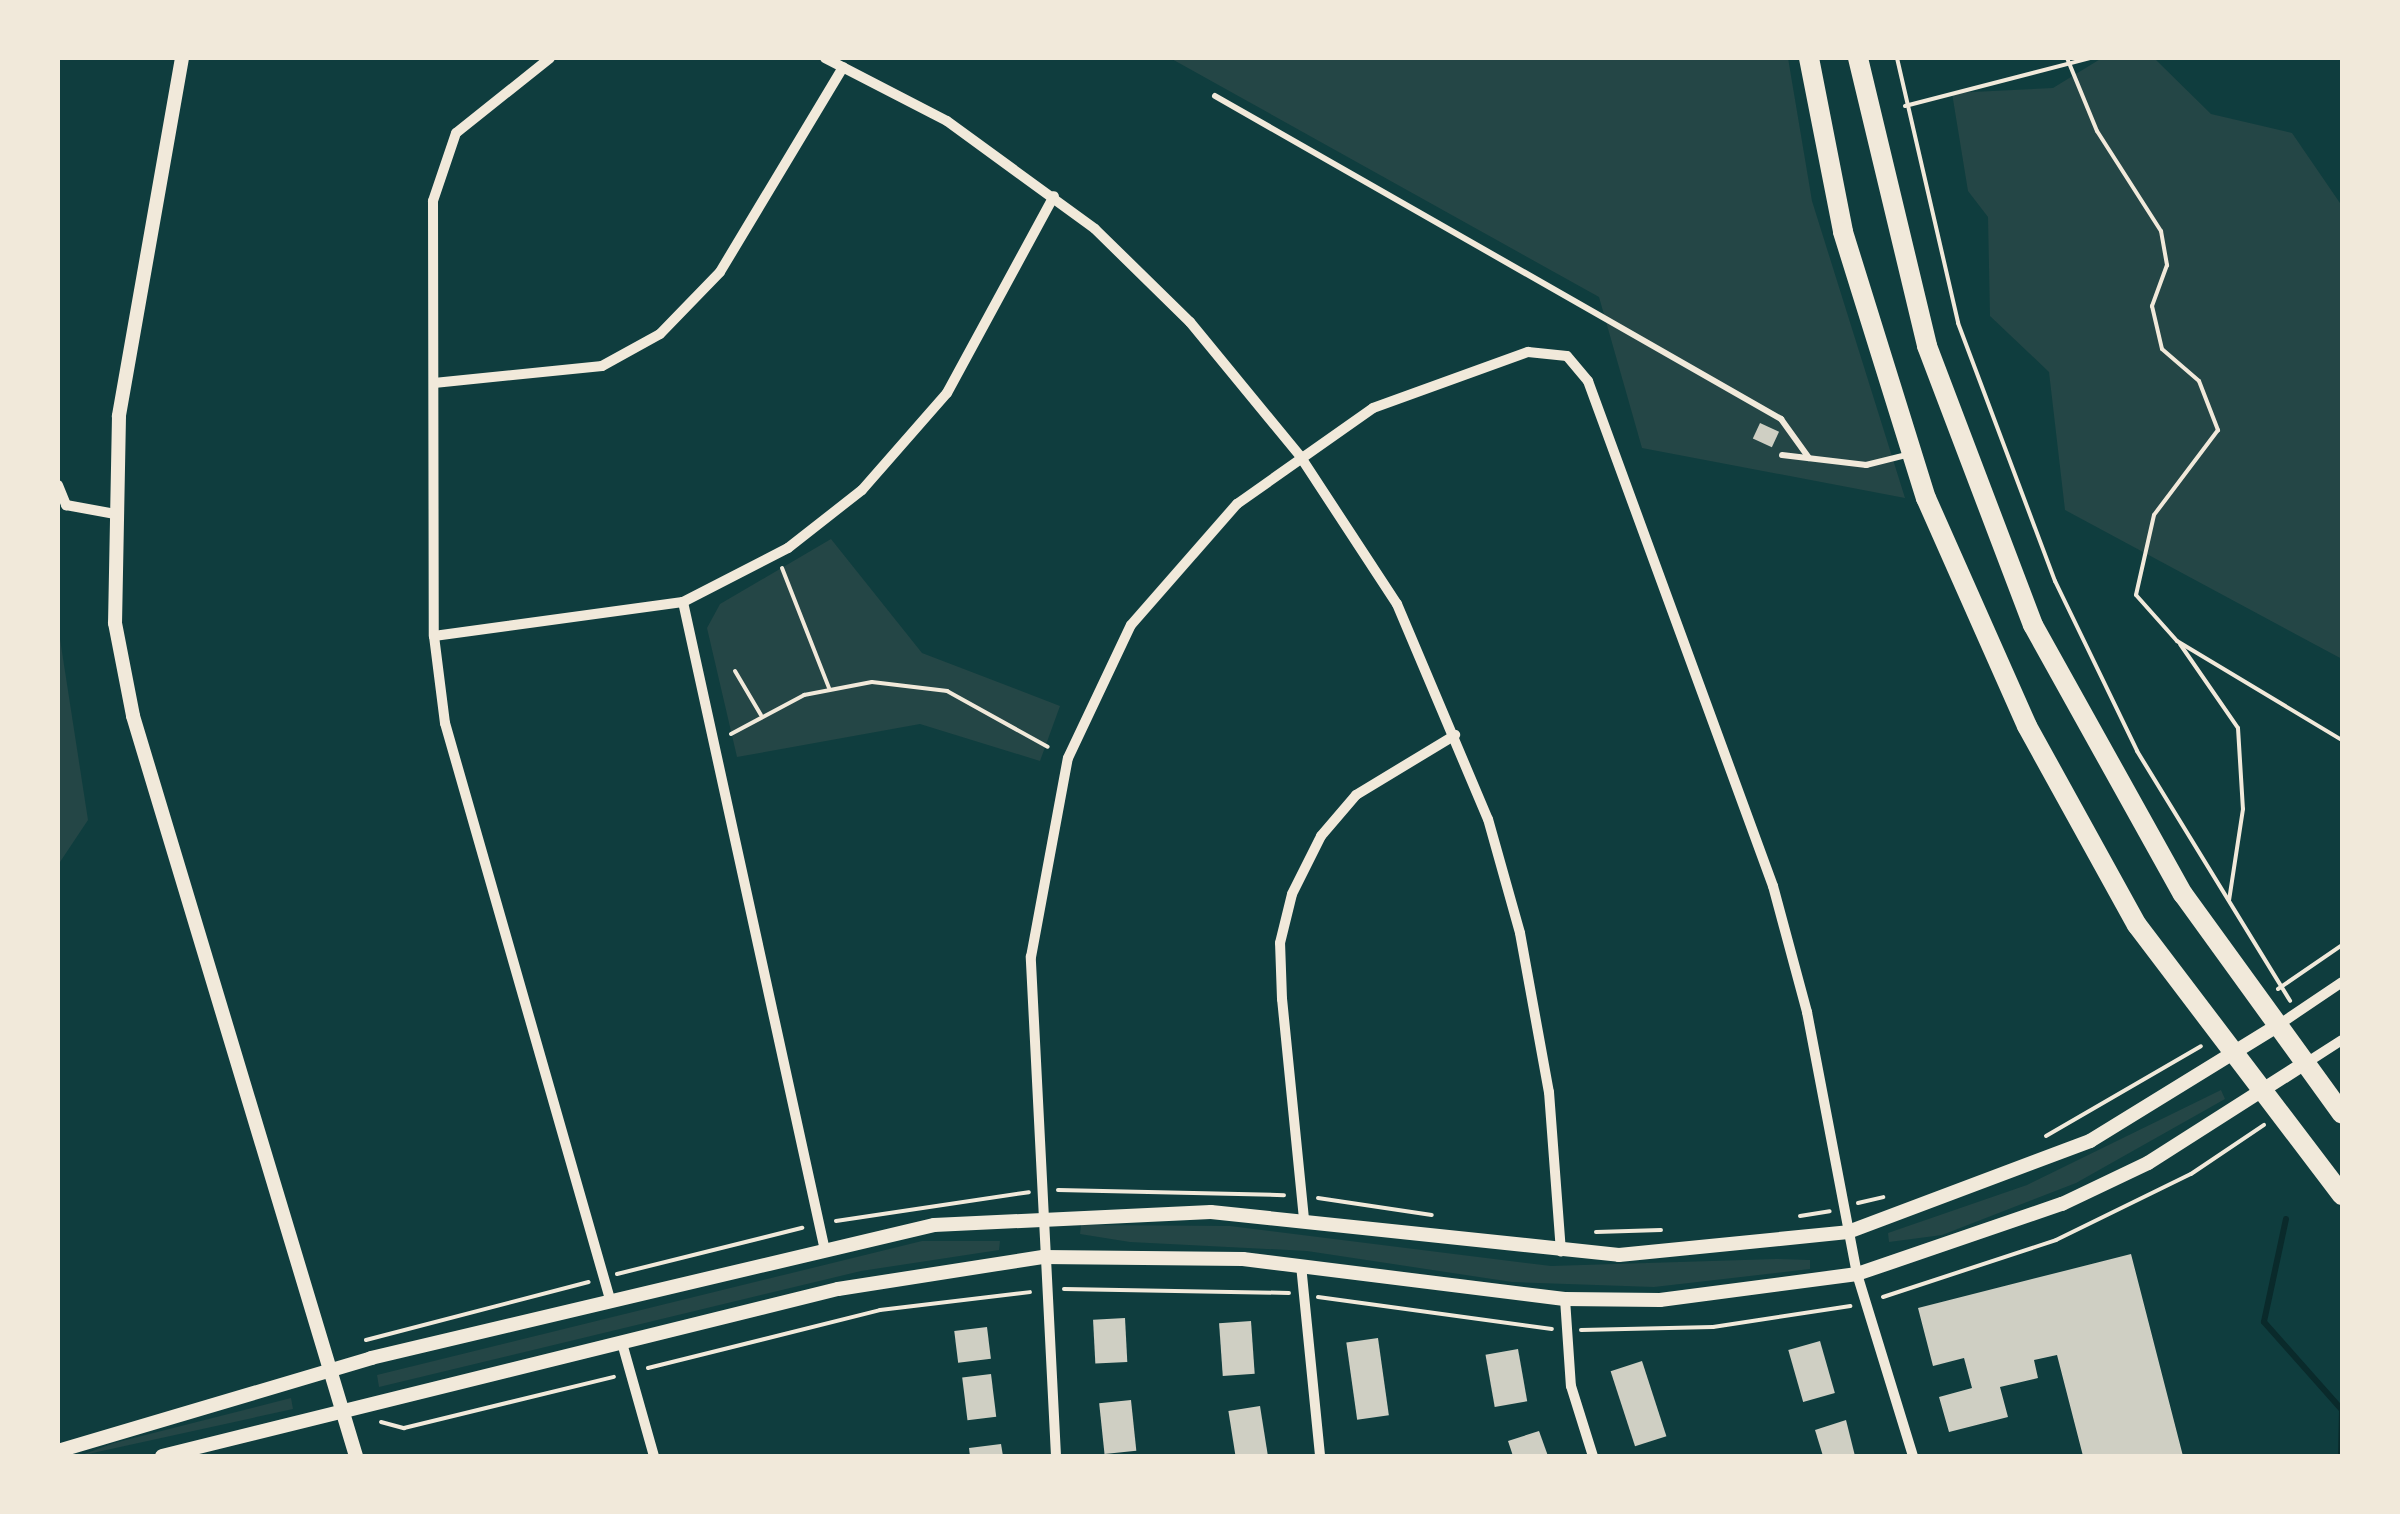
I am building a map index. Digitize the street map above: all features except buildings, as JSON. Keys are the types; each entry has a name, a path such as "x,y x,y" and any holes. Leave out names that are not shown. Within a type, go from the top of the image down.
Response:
{"highway":[{"path":"1809,58 1843,232 1912,454 2027,726 2137,925 2261,1096 2342,1195"},
{"path":"1858,58 1927,346 2020,597 2126,802 2275,1027 2342,1114"}],"street":[{"path":"182,58 126,355 116,514 115,623 132,716 356,1456"},
{"path":"550,58 486,101 441,166 433,200 434,636 444,723 610,1299"},
{"path":"825,58 947,121 1054,196 1190,322 1300,456 1397,604 1455,735 1520,933 1550,1092 1561,1253"},
{"path":"434,382 602,366 660,334 720,272 842,67"},
{"path":"434,636 683,602 778,554 862,490 946,393 1054,196"},
{"path":"1056,1456 1040,1216 1031,957 1068,758 1132,624 1238,504 1300,456 1442,378 1528,352 1567,356 1588,381 1772,886 1807,1012 1856,1274 1913,1456"},
{"path":"58,485 66,505 116,514"},
{"path":"683,602 717,742 824,1246"},
{"path":"1304,1219 1282,999 1280,943 1292,894 1321,836 1356,795 1455,735"},
{"path":"58,1451 328,1372 824,1246 1040,1216 1304,1219 1561,1253 1680,1254 1848,1232 2010,1177 2234,1058 2342,982"},
{"path":"162,1456 838,1289 1043,1258 1301,1265 1565,1299 1660,1300 1856,1274 2062,1204 2261,1096 2342,1040"},
{"path":"1301,1265 1320,1456"},
{"path":"1565,1299 1571,1386 1594,1456"},
{"path":"622,1343 654,1456"}],"lane":[{"path":"1215,96 1781,419 1809,458"},
{"path":"1782,455 1866,465 1912,454"}],"path":[{"path":"1897,58 1958,323 2055,581 2138,751 2298,1012"},
{"path":"2066,58 2097,131 2161,230 2168,266 2152,306 2162,349 2199,381 2218,430 2154,516 2136,594 2177,641 2238,728 2243,809 2229,900"},
{"path":"1905,106 2091,58"},
{"path":"778,554 829,688"},
{"path":"2177,641 2342,740"},
{"path":"735,670 761,715"},
{"path":"717,742 761,715 829,688 947,691 1048,747"},
{"path":"2281,987 2342,945"},
{"path":"2029,1144 2193,1051"},
{"path":"2243,1143 2256,1130"},
{"path":"1061,1190 1283,1195"},
{"path":"356,1348 370,1337 818,1224 1018,1193"},
{"path":"1862,1202 1894,1193"},
{"path":"1320,1198 1443,1217"},
{"path":"1790,1218 1817,1214"},
{"path":"1582,1231 1678,1230"}],"shaded area":[{"path":"1170,58 1788,58 1812,201 1905,498 1642,448 1599,297"},
{"path":"2102,58 2154,58 2211,114 2292,133 2342,206 2342,659 2065,510 2049,372 1990,316 1988,217 1968,191 1952,93 2053,88"},
{"path":"831,539 922,653 1060,706 1040,761 920,724 737,757 707,628 720,604"},
{"path":"58,626 88,820 58,865"},
{"path":"2221,1090 2225,1099 2076,1183 1942,1235 1889,1242 1888,1233 2027,1185"},
{"path":"1081,1225 1230,1226 1551,1266 1776,1259 1810,1260 1810,1269 1654,1287 1512,1282 1307,1251 1130,1242 1080,1234"},
{"path":"922,1241 1000,1241 999,1250 861,1271 379,1387 377,1375"},
{"path":"291,1398 293,1409 79,1456 114,1443"}],"waterway":[{"path":"2286,1219 2264,1322 2342,1410 2341,1456"}]}
